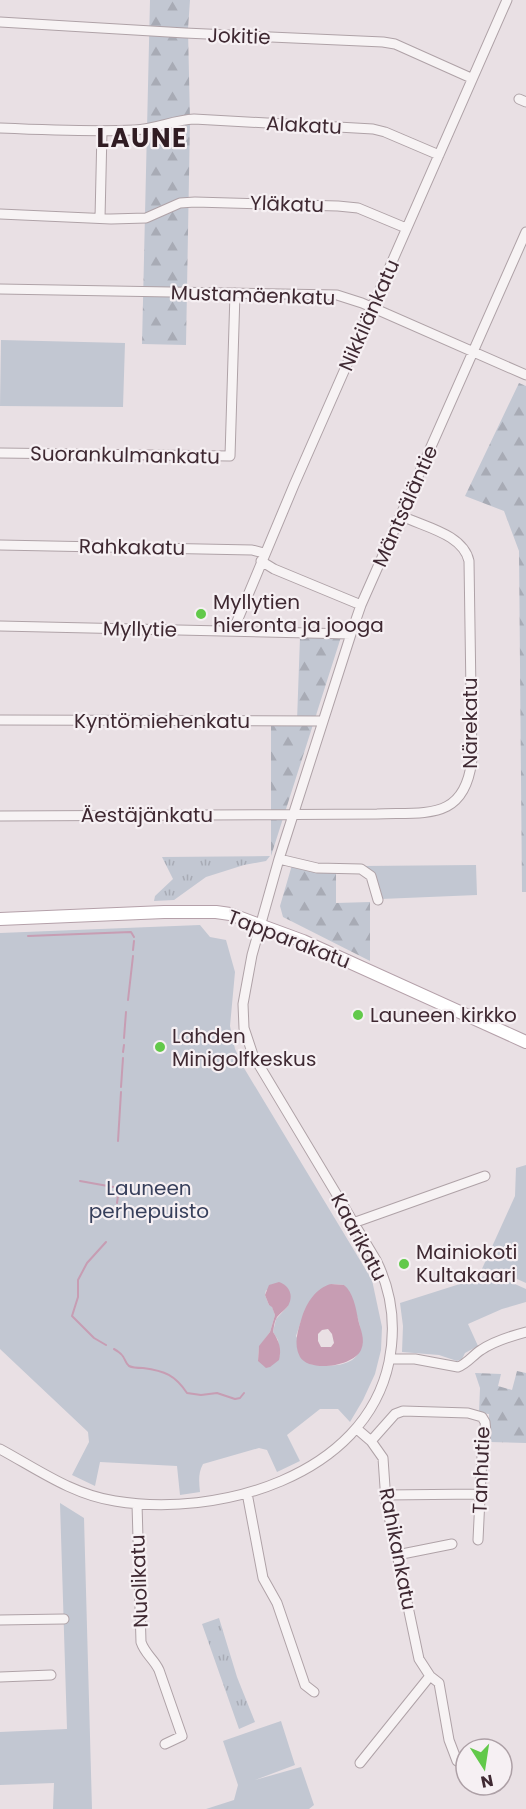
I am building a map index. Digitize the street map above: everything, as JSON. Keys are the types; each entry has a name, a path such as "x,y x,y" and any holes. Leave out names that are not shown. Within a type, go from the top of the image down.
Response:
{"main road":[{"name":"Tapparakatu","path":"0,919 216,912 230,914 260,924 386,977 526,1042"}],"street":[{"name":"Nikkilänkatu","path":"233,631 263,557 507,0"},
{"name":"Jokitie","path":"0,22 383,42 395,44 471,78"},
{"name":"Alakatu","path":"0,128 138,130 194,119 373,129 386,132 439,155"},
{"path":"100,218 102,131"},
{"name":"Yläkatu","path":"0,214 146,218 180,203 195,202 338,206 358,208 406,228"},
{"name":"Mäntsäläntie","path":"260,924 362,605 526,232"},
{"name":"Mustamäenkatu","path":"0,289 337,295 372,307 526,375"},
{"name":"Suorankulmankatu","path":"0,453 230,456 235,293"},
{"name":"Närekatu","path":"294,814 431,812 448,806 459,798 466,788 472,759 467,554 454,540 402,516"},
{"name":"Rahkakatu","path":"0,545 252,550 263,557 274,569 362,605"},
{"name":"Myllytie","path":"0,626 351,634"},
{"name":"Kyntömiehenkatu","path":"0,720 323,722"},
{"name":"Äestäjänkatu","path":"0,816 294,814"},
{"path":"279,859 317,868 362,869 371,876 378,900"},
{"name":"Kaarikatu","path":"0,1449 73,1490 95,1497 137,1504 189,1503 247,1494 289,1478 317,1462 357,1429 374,1403 390,1359 393,1329 389,1297 376,1260 247,1041 243,1004 260,924"},
{"path":"353,1223 485,1176"},
{"path":"390,1359 415,1359 458,1367 464,1365 483,1348 526,1332"},
{"name":"Tanhutie","path":"371,1441 395,1414 403,1411 468,1413 482,1417 486,1432 478,1540"},
{"name":"Rahikankatu","path":"357,1429 371,1441 383,1458 385,1495 419,1659 430,1676 439,1683 454,1752"},
{"path":"247,1494 262,1578 277,1603 305,1685 314,1692"},
{"path":"385,1495 480,1494"},
{"name":"Nuolikatu","path":"137,1504 141,1642 144,1650 156,1662 182,1737 165,1744"},
{"path":"397,1556 452,1544"},
{"path":"0,1620 64,1619"},
{"path":"0,1677 51,1675"},
{"path":"360,1763 430,1676"}],"green space":[{"path":"150,0 190,0 186,345 142,344"},
{"path":"1,340 125,343 123,407 0,406"},
{"path":"519,383 526,386 526,892 522,892 519,551 504,511 465,496"},
{"path":"300,637 341,637 271,856 271,722 297,721"},
{"path":"270,856 266,861 244,865 206,877 174,900 154,901 155,896 173,879 162,857"},
{"path":"292,865 336,872 336,903 370,902 370,961 283,917 280,906"},
{"path":"476,865 477,895 381,899 374,872 362,866"},
{"name":"Launeen perhepuisto","path":"200,925 210,937 226,940 235,972 230,1026 235,1049 244,1068 372,1280 382,1327 381,1350 375,1374 350,1422 338,1409 320,1409 287,1435 300,1461 277,1472 267,1450 259,1448 203,1464 199,1481 200,1492 180,1495 177,1466 100,1462 95,1486 72,1475 89,1442 88,1432 0,1349 0,933","holes":["331,1284 344,1285 357,1317 361,1332 361,1345 357,1355 348,1362 332,1366 310,1364 296,1336 301,1321","266,1290 288,1306 276,1319 273,1332 278,1340 280,1356 258,1361 259,1347 270,1332 275,1315 265,1295"]},
{"path":"526,1165 526,1283 497,1270 481,1271 515,1196 516,1168"},
{"path":"485,1276 499,1277 526,1289 526,1302 502,1309 468,1324 478,1346 465,1353 462,1359 457,1361 439,1355 402,1352 403,1326 400,1303"},
{"path":"517,1371 526,1373 526,1443 489,1442 489,1414 479,1413 480,1388 475,1373 501,1374 498,1386 512,1390"},
{"path":"60,1503 84,1518 92,1809 53,1809 54,1783 0,1785 0,1732 67,1729"},
{"path":"219,1618 237,1677 255,1722 239,1729 202,1624"},
{"path":"281,1721 295,1765 255,1780 301,1767 314,1805 309,1809 206,1809 234,1800 238,1785 223,1741"}],"shaded area":[{"path":"279,1282 288,1289 291,1299 274,1324 273,1332 280,1349 279,1360 266,1368 258,1361 259,1346 270,1332 275,1315 265,1295 269,1285"},
{"path":"344,1285 350,1292 363,1342 357,1356 332,1366 305,1362 298,1352 297,1342 299,1327 307,1306 313,1296 326,1286","holes":["328,1329 334,1343 331,1347 321,1347 318,1334"]}],"waterway":[{"path":"28,936 131,932 134,937"},
{"path":"133,950 134,941"},
{"path":"128,1000 133,956"},
{"path":"124,1038 126,1012"},
{"path":"123,1052 124,1045"},
{"path":"121,1087 123,1058"},
{"path":"118,1141 121,1092"},
{"path":"80,1181 119,1188"},
{"path":"117,1203 119,1188"},
{"path":"106,1242 87,1263 78,1280 78,1297 72,1316 94,1338 106,1345"},
{"path":"114,1349 123,1356 129,1366 169,1375 187,1393 201,1395 217,1393 235,1399 240,1398 244,1393"}],"place":[{"name":"Myllytien hieronta ja jooga","path":"201,614"},
{"name":"Launeen kirkko","path":"358,1015"},
{"name":"Lahden Minigolfkeskus","path":"160,1047"},
{"name":"Mainiokoti Kultakaari","path":"404,1264"}],"district":[{"name":"LAUNE","path":"142,138"}]}
